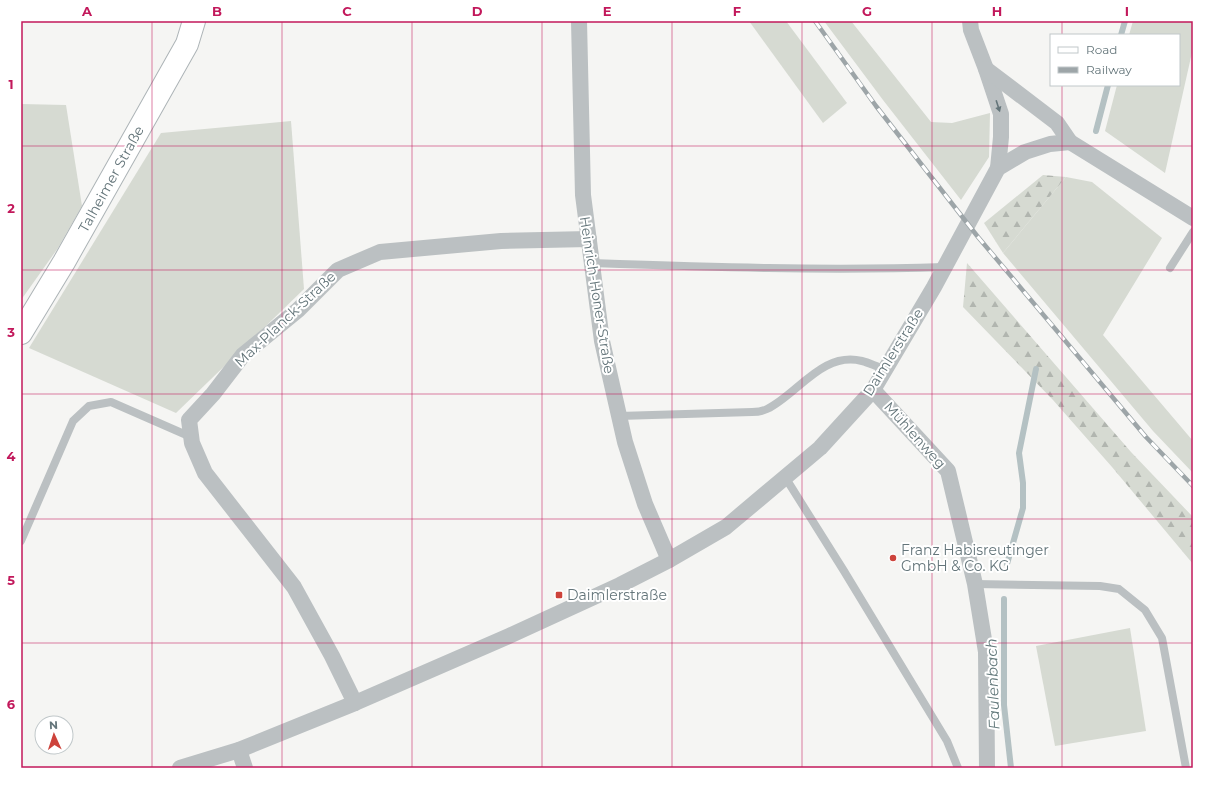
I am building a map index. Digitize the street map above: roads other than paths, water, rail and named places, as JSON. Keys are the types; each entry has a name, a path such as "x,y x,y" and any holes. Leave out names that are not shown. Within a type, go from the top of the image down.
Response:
{"street":[{"name":"Talheimer Straße","path":"21,333 64,262 187,44 194,21"},
{"name":"Heinrich-Honer-Straße","path":"579,21 583,195 602,341 625,442 645,504 669,560"},
{"path":"970,21 971,30 986,68 1001,114 1001,137 998,168"},
{"path":"986,68 1057,123 1070,142 1193,218"},
{"path":"998,168 1025,152 1050,144 1070,142"},
{"name":"Daimlerstraße","path":"180,768 239,750 355,703 509,636 620,585 669,560 726,527 820,448 873,390 944,267 998,168"},
{"name":"Max-Planck-Straße","path":"355,703 332,656 294,588 205,473 192,442 189,420 213,394 243,355 298,310 338,270 380,252 501,241 588,239"},
{"name":"Mühlenweg","path":"873,390 948,471 975,584 986,652 987,768"},
{"path":"239,750 246,768"}],"lane":[{"path":"1170,268 1193,232"},
{"path":"592,263 758,268 908,269 944,267"},
{"path":"619,416 752,412 766,410 820,369 832,363 847,360 861,361 885,369"},
{"path":"21,541 73,421 89,406 111,402 191,437"},
{"path":"785,477 947,741 958,768"},
{"path":"975,584 1100,586 1119,589 1145,610 1162,638 1186,768"}],"waterway":[{"name":"Faulenbach","path":"1121,34 1125,21"},
{"name":"Faulenbach","path":"1096,131 1108,86"},
{"name":"Faulenbach","path":"1007,564 1023,508 1023,483 1019,453 1036,369"},
{"name":"Faulenbach","path":"1004,599 1004,705 1011,768"}],"railway":[{"path":"815,21 876,106 978,237 1146,437 1193,486"}],"place":[{"name":"Franz Habisreutinger GmbH & Co. KG","path":"893,558"},
{"name":"Daimlerstraße","path":"559,595"}]}
